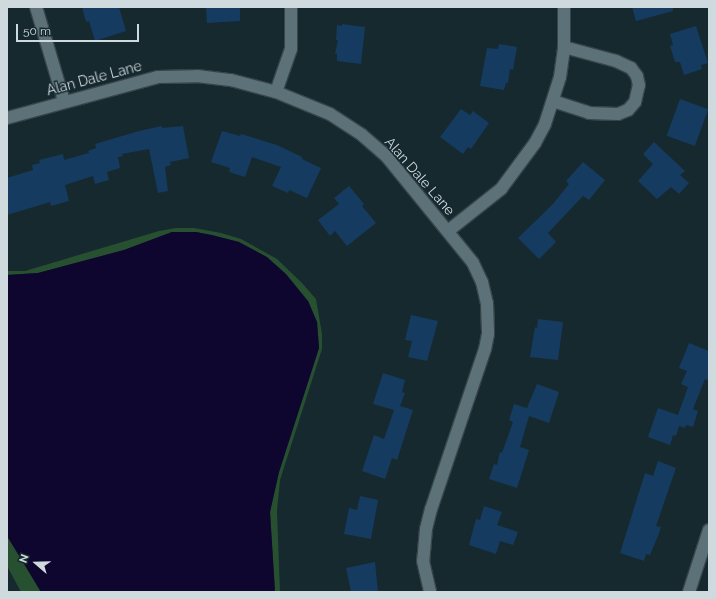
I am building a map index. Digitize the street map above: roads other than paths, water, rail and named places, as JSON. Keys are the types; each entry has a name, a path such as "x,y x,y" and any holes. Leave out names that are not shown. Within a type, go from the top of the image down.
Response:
{"street":[{"path":"36,7 64,102"},
{"path":"276,92 291,49 291,7"},
{"path":"448,231 506,184 535,143 553,102 560,77 564,47 564,7"},
{"path":"553,102 589,113 618,114 628,110 634,102 639,85 637,76 631,68 616,61 564,47"},
{"name":"Alan Dale Lane","path":"7,118 158,77 197,76 231,80 276,92 330,114 362,135 387,157 473,263 482,282 487,303 488,334 479,368 431,509 426,529 423,561 430,592"},
{"path":"689,592 709,530"}]}
